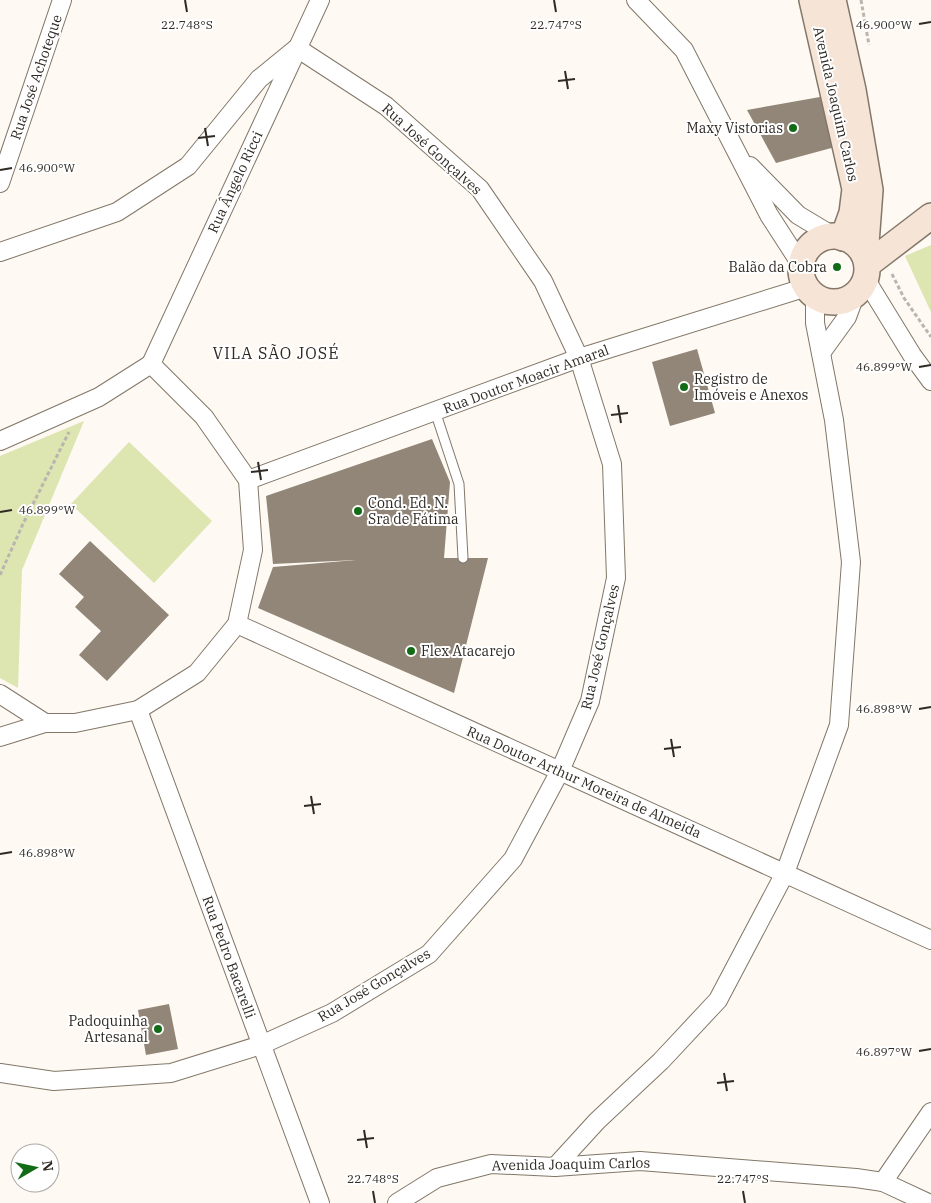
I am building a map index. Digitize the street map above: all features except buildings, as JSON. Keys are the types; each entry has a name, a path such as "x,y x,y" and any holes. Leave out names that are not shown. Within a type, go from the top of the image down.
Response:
{"street":[{"name":"Rua José Achoteque","path":"0,183 62,0"},
{"name":"Rua Ângelo Ricci","path":"151,364 296,48 320,0"},
{"path":"636,0 684,50 769,215 808,283 824,301 846,300 863,274 901,238 931,216"},
{"name":"Avenida Joaquim Carlos","path":"812,0 855,189 852,213 838,237"},
{"name":"Avenida Joaquim Carlos","path":"833,0 853,90 870,190 863,274"},
{"path":"0,252 117,212 188,166 260,79 296,48"},
{"name":"Rua José Gonçalves","path":"0,1073 54,1081 171,1073 262,1045 332,1013 429,954 512,859 560,771 590,701 616,578 612,464 579,358 543,280 480,189 386,106 296,48"},
{"path":"734,149 798,215 856,245 863,274 912,354 931,381"},
{"path":"555,1167 597,1121 661,1061 718,1000 785,874 839,725 851,562 834,420 815,323 805,255 821,239 838,237"},
{"path":"821,353 847,317 863,274"},
{"name":"Rua Doutor Moacir Amaral","path":"248,480 579,358 808,283"},
{"path":"0,441 99,398 151,364 204,417 248,480 254,550 237,624 197,673 138,710 75,724 45,723 0,736"},
{"name":"Rua Doutor Arthur Moreira de Almeida","path":"237,624 931,940"},
{"path":"0,694 45,723"},
{"name":"Rua Pedro Bacarelli","path":"138,710 320,1203"},
{"path":"883,1182 931,1112"},
{"name":"Avenida Joaquim Carlos","path":"397,1203 437,1178 491,1164 555,1167 640,1161 856,1178 883,1182 928,1203"}],"lane":[{"path":"435,411 459,484 463,558"}],"path":[{"path":"0,575 82,405"}],"green space":[{"path":"931,245 931,312 905,256"},
{"path":"84,421 22,570 18,688 0,678 0,456"},
{"path":"129,442 212,521 154,583 71,504"}],"place":[{"name":"Maxy Vistorias","path":"793,128"},
{"name":"Balão da Cobra","path":"837,267"},
{"name":"Registro de Imóveis e Anexos","path":"684,387"},
{"name":"Cond. Ed. N. Sra de Fátima","path":"358,511"},
{"name":"Flex Atacarejo","path":"411,651"},
{"name":"Padoquinha Artesanal","path":"158,1029"}],"district":[{"name":"VILA SÃO JOSÉ","path":"276,353"}]}
